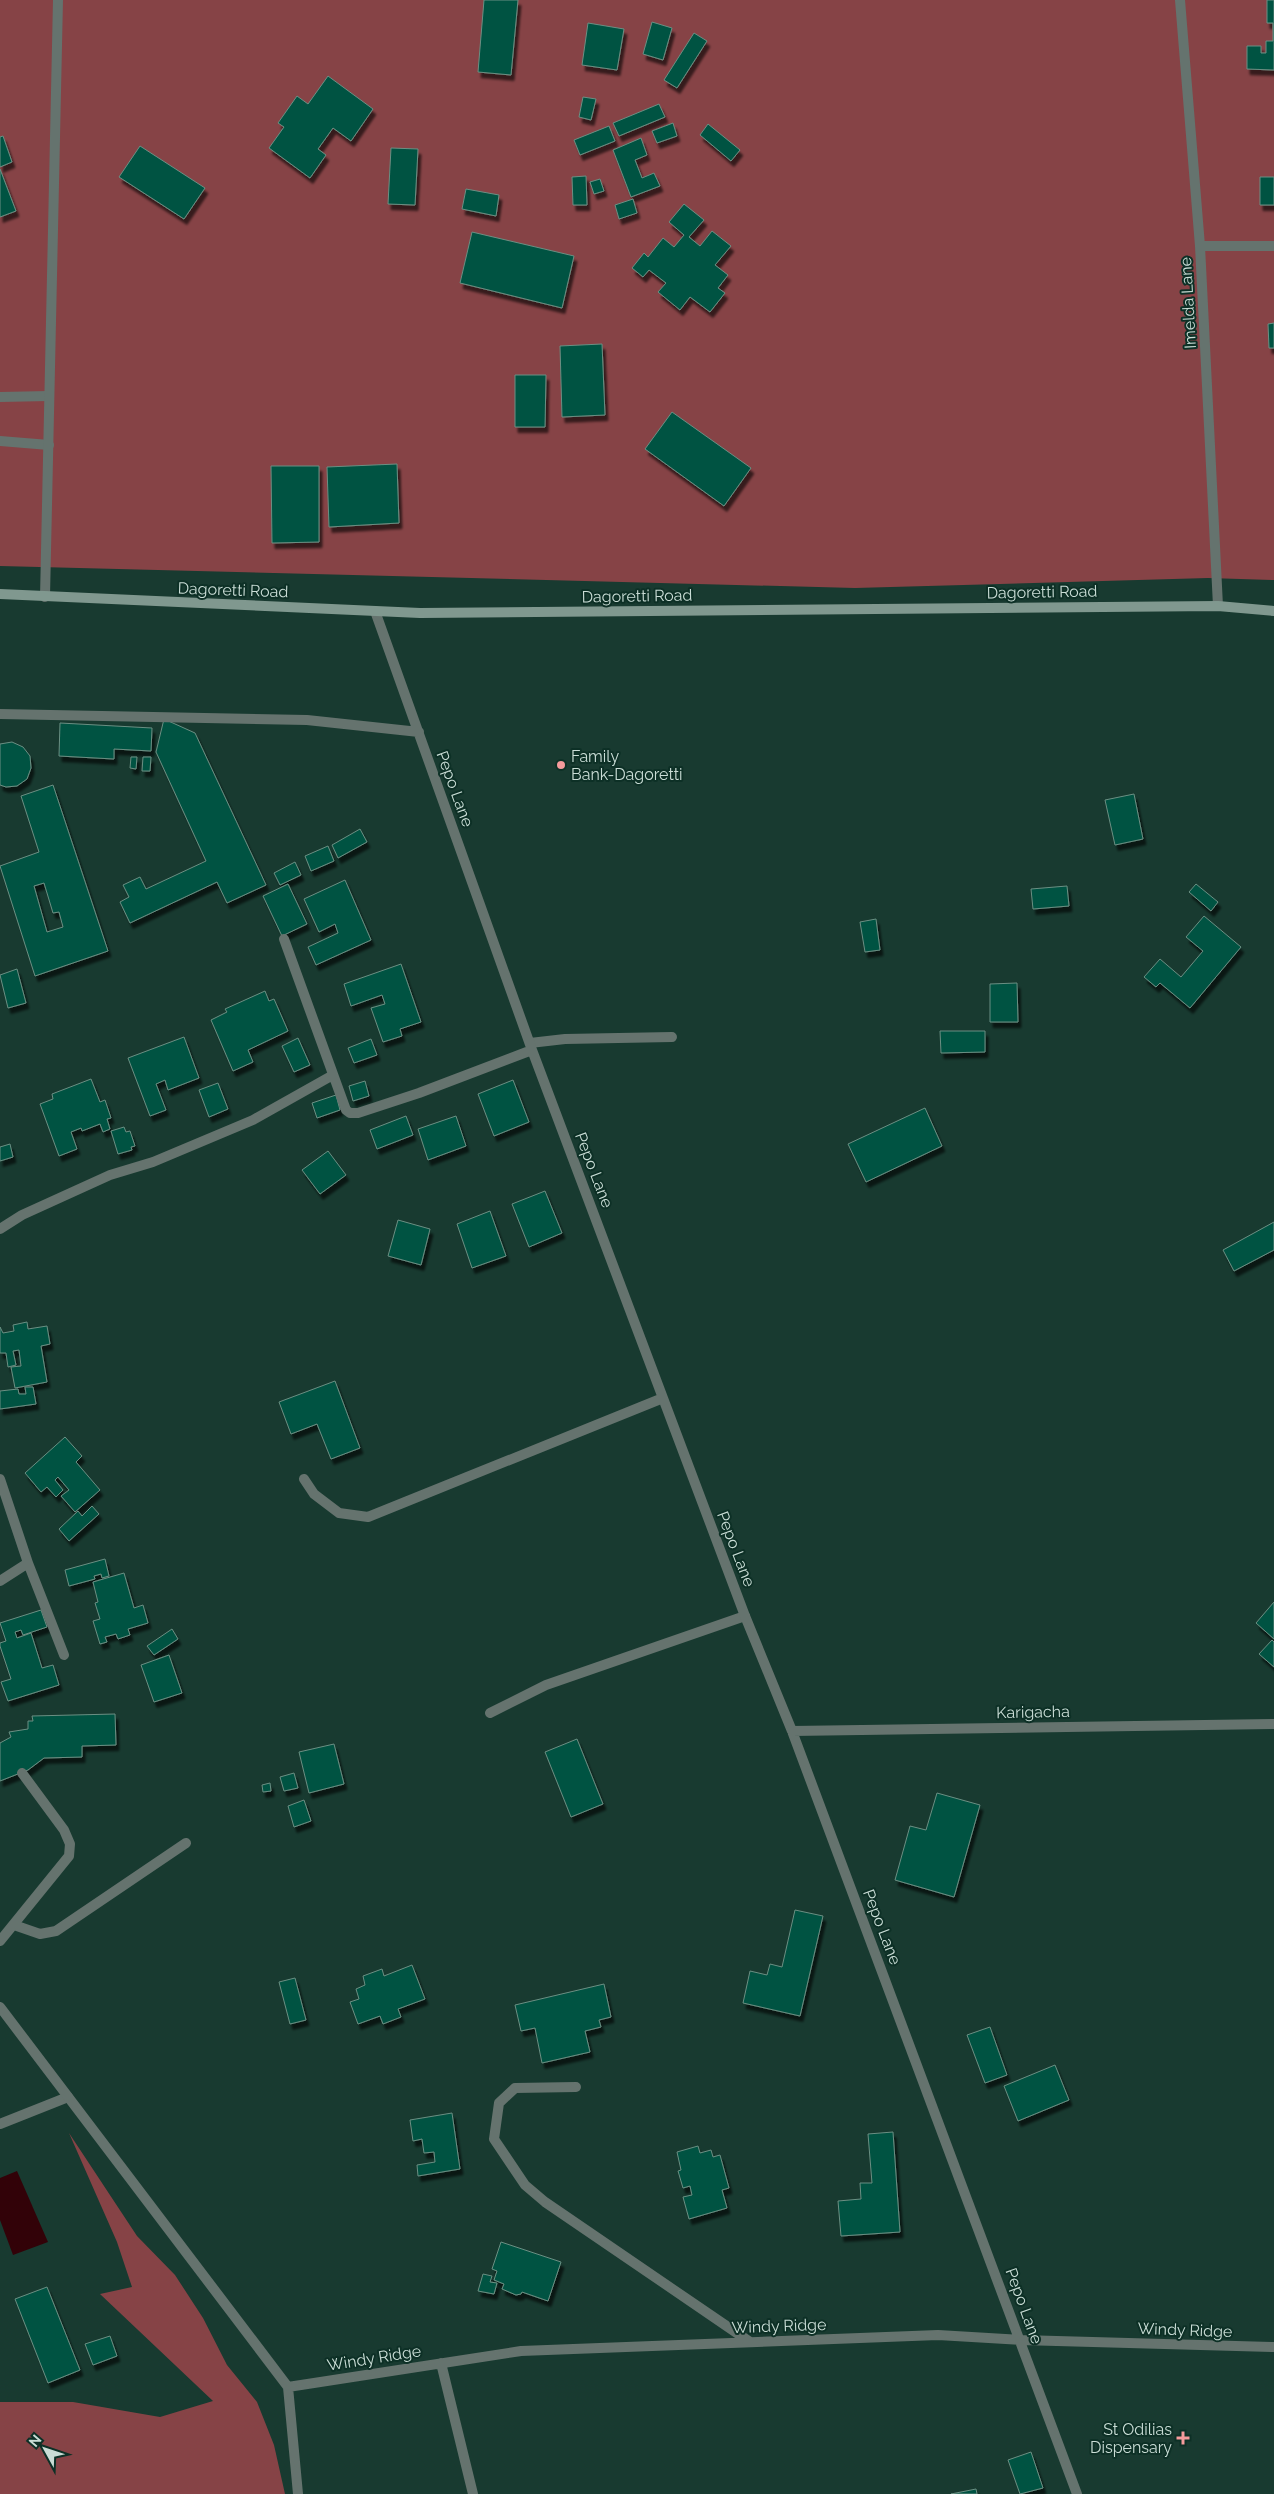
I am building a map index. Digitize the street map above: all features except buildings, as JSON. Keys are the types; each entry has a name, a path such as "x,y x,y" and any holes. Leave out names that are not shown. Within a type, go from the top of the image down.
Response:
{"main road":[{"name":"Dagoretti Road","path":"0,594 440,613 1218,606 1274,611"}],"street":[{"path":"45,597 58,0"},
{"name":"Imelda Lane","path":"1180,0 1200,246 1218,606"},
{"path":"1200,246 1274,246"},
{"path":"0,397 49,396"},
{"path":"0,441 49,445"},
{"name":"Pepo Lane","path":"375,611 531,1047 745,1616 792,1731 1077,2494"},
{"path":"0,714 307,720 419,732"},
{"path":"284,939 346,1110 350,1113 358,1113 419,1093 531,1047 565,1039 672,1037"},
{"path":"0,1229 22,1215 110,1175 153,1162 254,1120 333,1075"},
{"path":"304,1479 314,1494 339,1513 368,1517 663,1398"},
{"path":"0,1479 28,1563 64,1655"},
{"path":"0,1581 28,1563"},
{"path":"490,1713 546,1684 745,1616"},
{"name":"Karigacha","path":"792,1731 1274,1724"},
{"path":"0,1941 63,1867 69,1856 70,1844 64,1830 22,1773"},
{"path":"14,1925 40,1934 56,1931 186,1843"},
{"path":"0,2007 288,2386 298,2494"},
{"path":"576,2087 515,2088 499,2103 494,2139 499,2147 525,2185 545,2202 750,2342"},
{"path":"0,2124 68,2096"},
{"name":"Windy Ridge","path":"288,2386 521,2351 938,2335 1021,2340 1274,2347"},
{"path":"441,2363 473,2494"}],"shaded area":[{"path":"0,0 1274,0 1274,580 1208,578 855,588 0,566"},
{"path":"69,2133 137,2236 175,2275 203,2318 227,2365 257,2402 274,2445 285,2494 0,2494 0,2402 73,2402 160,2417 213,2401 100,2294 132,2287 117,2242"},
{"path":"17,2171 48,2242 13,2255 0,2220 0,2178"}],"place":[{"name":"Family Bank-Dagoretti","path":"561,765"},
{"name":"St Odilias Dispensary","path":"1183,2438"}]}
